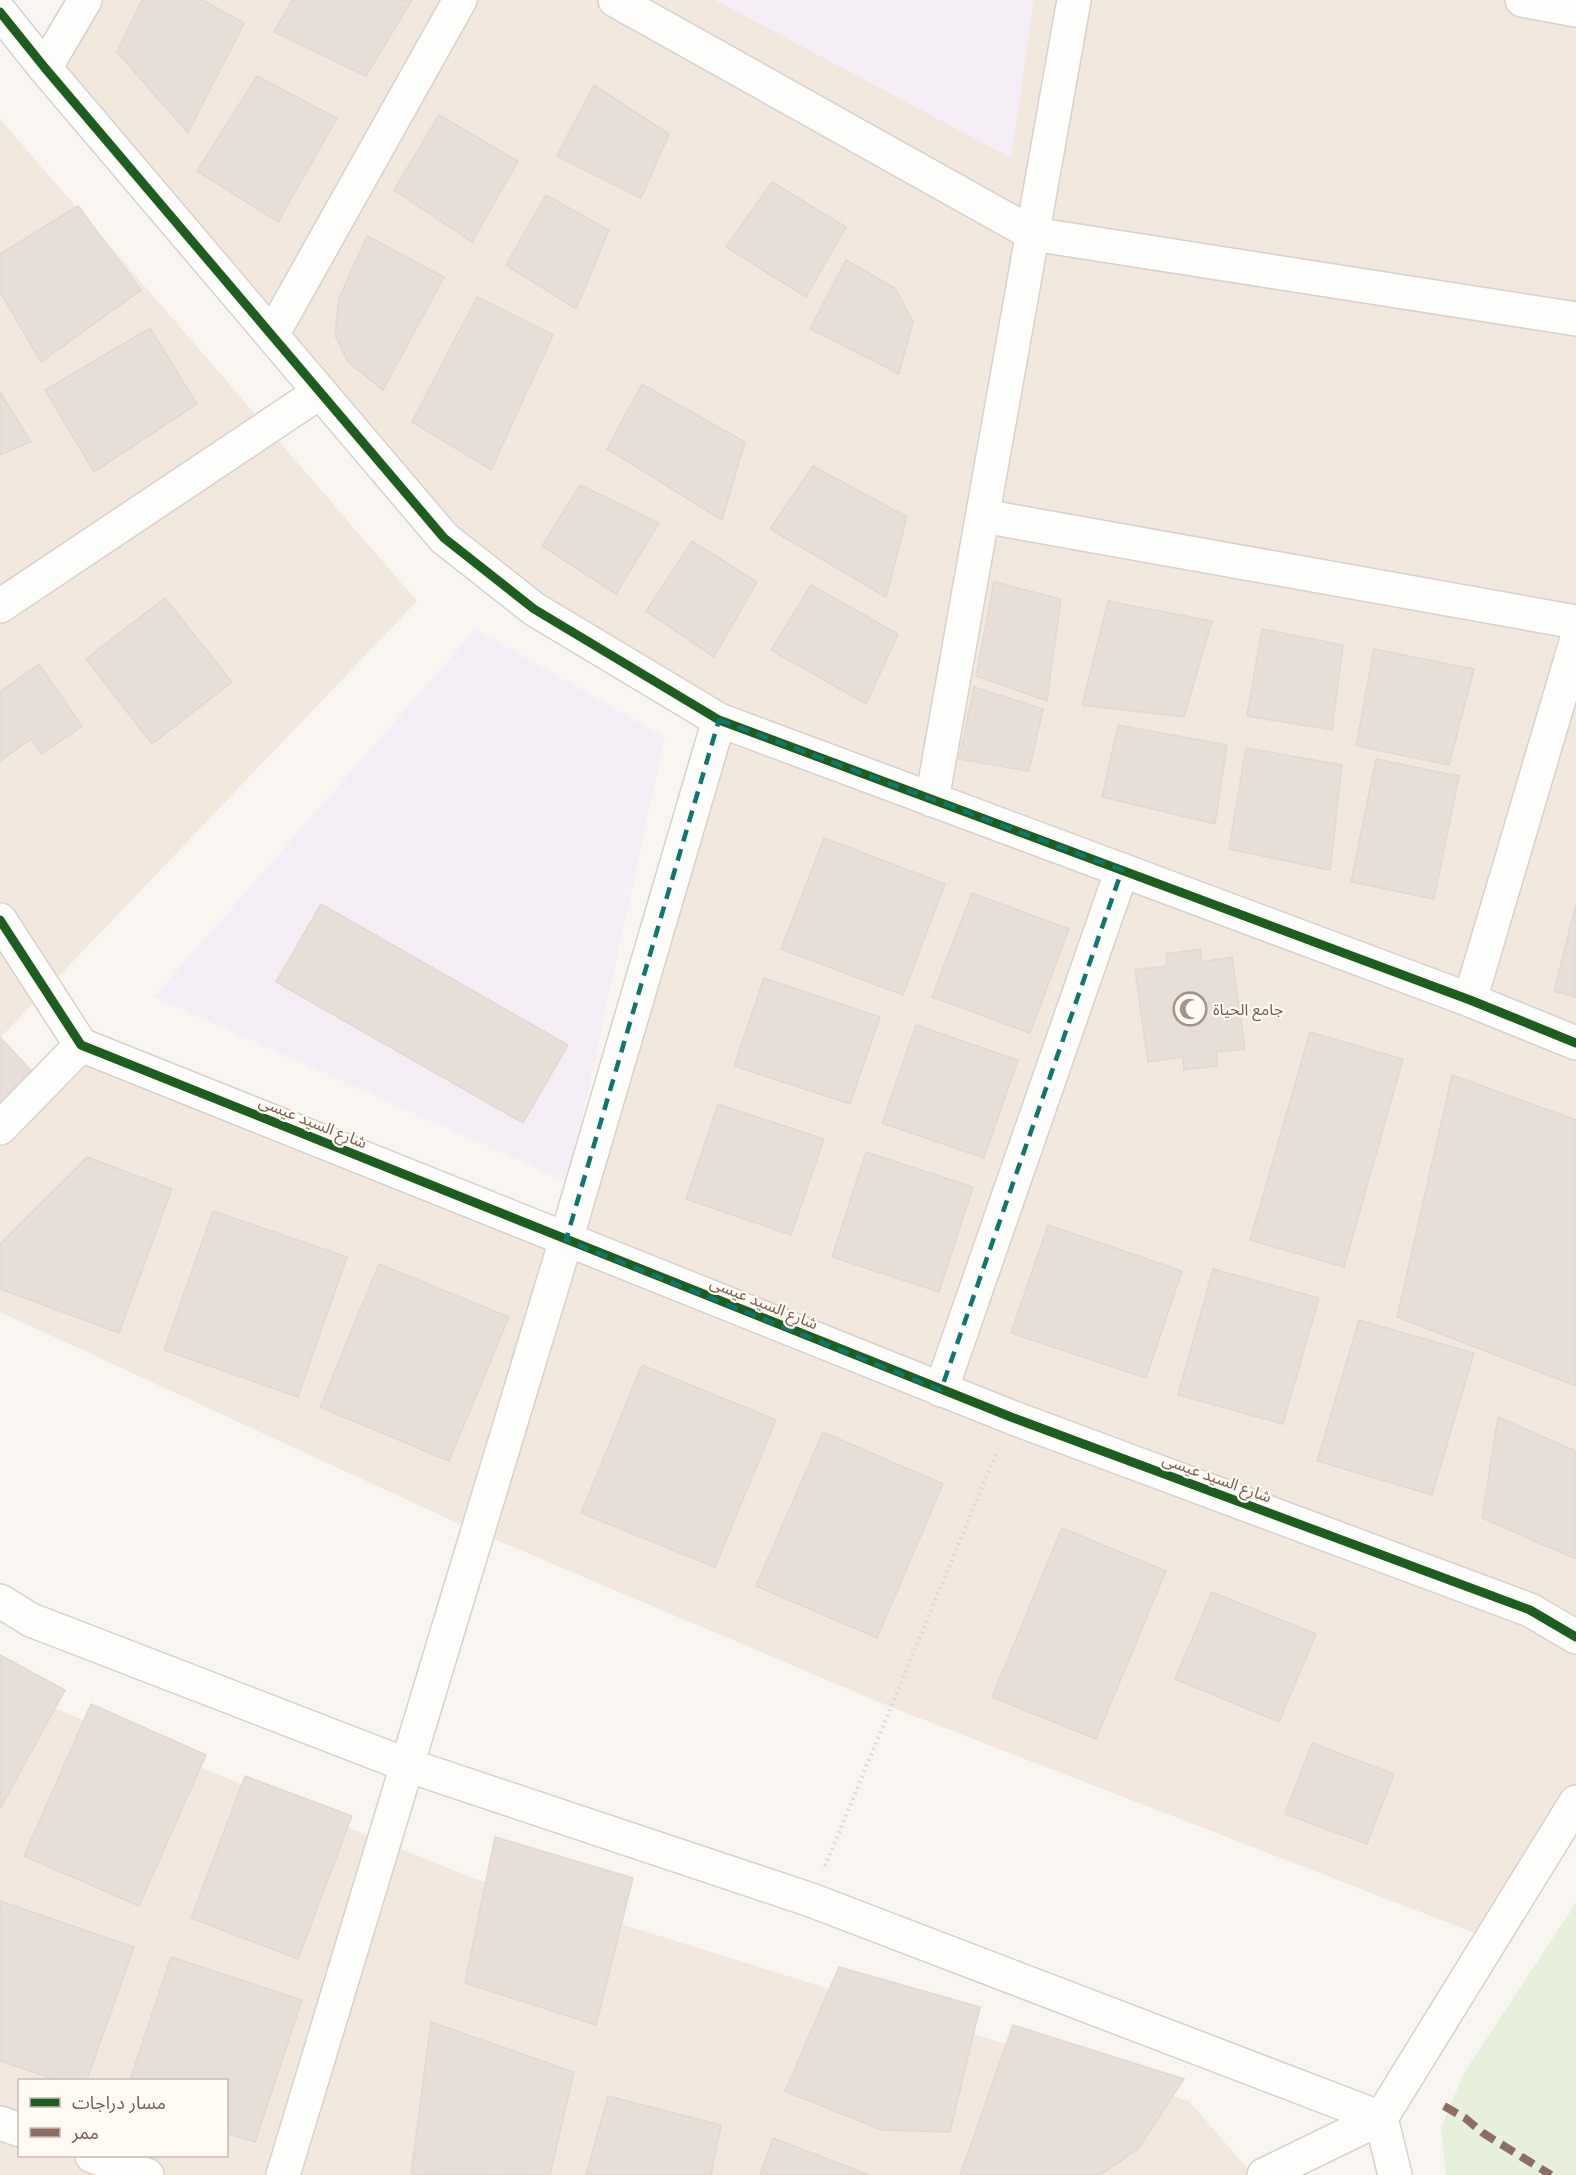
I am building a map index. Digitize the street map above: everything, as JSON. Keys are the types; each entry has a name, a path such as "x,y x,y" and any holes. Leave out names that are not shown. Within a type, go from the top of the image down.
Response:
{"street":[{"path":"45,68 85,0"},
{"path":"272,335 460,0"},
{"path":"615,0 1033,234 1576,319"},
{"path":"932,800 1074,0"},
{"path":"1522,0 1576,10"},
{"path":"6,26 45,68 444,538 534,609 719,720 1470,1000 1576,1043"},
{"path":"0,606 320,392"},
{"path":"982,516 1576,622"},
{"path":"1470,1000 1576,642"},
{"path":"283,2175 566,1240 719,720"},
{"path":"941,1390 1122,870"},
{"path":"0,920 81,1045 0,1128"},
{"name":"شارع السيد عيسى","path":"81,1045 941,1390 1530,1610 1576,1637"},
{"path":"0,1601 31,1620 407,1764 811,1900 1381,2118"},
{"path":"1264,2175 1381,2118 1576,1802"},
{"path":"1381,2118 1395,2175"},
{"path":"0,2122 18,2129"},
{"path":"95,2157 147,2175"}],"path":[{"path":"811,1900 1011,1417"}],"highlighted area":[{"path":"719,720 1122,870 941,1390 566,1240"}],"shaded area":[{"path":"85,0 1576,0 1576,1802 1490,1939 891,1707 477,1532 0,1312 0,1128 81,1045 576,1244 719,720 444,538 45,68"},
{"path":"715,0 1034,0 1011,158"},
{"path":"0,119 417,601 0,1038"},
{"path":"476,629 665,737 568,1182 154,997"},
{"path":"0,1686 470,1877 1189,2101 1253,2175 0,2175"}],"green space":[{"path":"1576,1903 1576,2175 1446,2175 1441,2128 1464,2073"}],"building":[{"path":"142,0 203,0 244,23 188,133 117,52"},
{"path":"292,0 412,0 366,76 274,32"},
{"path":"257,76 337,118 278,222 197,171"},
{"path":"594,85 669,134 641,198 557,156"},
{"path":"439,115 518,161 472,242 394,190"},
{"path":"772,182 846,227 806,297 726,247"},
{"path":"546,195 609,230 576,309 506,265"},
{"path":"78,206 141,290 41,362 0,292 0,254"},
{"path":"367,236 444,277 383,390 348,362 335,335 339,298"},
{"path":"846,260 895,288 913,322 899,374 810,329"},
{"path":"477,297 553,335 491,470 412,422"},
{"path":"150,328 197,404 94,472 45,390"},
{"path":"642,384 745,442 722,520 607,449"},
{"path":"0,392 31,442 0,455"},
{"path":"813,466 907,517 886,597 770,529"},
{"path":"580,485 659,523 616,594 542,546"},
{"path":"692,541 757,582 714,657 646,611"},
{"path":"994,582 1061,599 1047,701 976,676"},
{"path":"811,585 898,634 866,704 771,650"},
{"path":"165,598 232,682 152,744 86,659"},
{"path":"1108,601 1212,621 1184,717 1082,705"},
{"path":"1262,629 1343,645 1332,730 1247,716"},
{"path":"1374,649 1474,669 1449,765 1356,746"},
{"path":"39,664 82,726 42,754 31,739 0,761 0,692"},
{"path":"974,687 1043,709 1029,771 959,759"},
{"path":"1118,725 1227,745 1215,824 1102,797"},
{"path":"1246,748 1342,765 1330,870 1229,849"},
{"path":"1376,759 1459,776 1434,899 1351,882"},
{"path":"824,838 945,884 903,995 781,949"},
{"path":"972,893 1069,929 1030,1033 932,997"},
{"path":"321,904 568,1045 523,1123 276,982"},
{"path":"1576,904 1576,997 1554,991"},
{"name":"جامع الحياة","path":"1200,949 1202,962 1232,957 1245,1049 1216,1052 1218,1066 1184,1070 1183,1057 1148,1062 1135,970 1167,966 1166,954"},
{"path":"764,978 880,1017 850,1104 734,1066"},
{"path":"916,1025 1018,1060 984,1158 882,1123"},
{"path":"1310,1032 1403,1059 1344,1267 1250,1240"},
{"path":"0,1037 35,1075 0,1107"},
{"path":"1452,1075 1576,1120 1576,1386 1397,1317"},
{"path":"718,1104 824,1139 791,1235 686,1199"},
{"path":"866,1152 973,1187 939,1292 832,1257"},
{"path":"87,1157 172,1189 119,1333 0,1289 0,1244"},
{"path":"213,1211 347,1257 298,1397 164,1350"},
{"path":"1048,1225 1182,1271 1146,1378 1011,1333"},
{"path":"379,1264 509,1317 449,1461 320,1407"},
{"path":"1213,1269 1319,1298 1283,1424 1178,1395"},
{"path":"1359,1320 1474,1353 1432,1495 1317,1461"},
{"path":"642,1365 776,1420 715,1567 581,1513"},
{"path":"1498,1417 1576,1451 1576,1559 1482,1518"},
{"path":"823,1432 943,1484 877,1638 756,1586"},
{"path":"1062,1528 1166,1571 1096,1739 992,1697"},
{"path":"1212,1592 1316,1634 1279,1722 1175,1679"},
{"path":"0,1655 65,1690 0,1809"},
{"path":"91,1704 206,1755 139,1906 24,1856"},
{"path":"1312,1743 1394,1774 1367,1844 1285,1814"},
{"path":"245,1776 352,1816 298,1959 191,1918"},
{"path":"495,1837 633,1878 596,2025 465,1983"},
{"path":"0,1901 134,1947 87,2079 53,2079 0,2061"},
{"path":"171,1957 302,2000 255,2142 228,2134 228,2079 130,2079"},
{"path":"839,1967 980,2007 950,2132 882,2130 785,2091"},
{"path":"431,2022 574,2072 550,2175 411,2174"},
{"path":"1013,2025 1184,2079 1138,2149 1100,2175 960,2175"},
{"path":"608,2096 721,2125 711,2175 586,2175"},
{"path":"773,2138 869,2175 760,2175"}],"marked path":[{"path":"1444,2106 1551,2175"}],"cycle path":[{"path":"0,12 444,538 534,609 719,720 1470,1000 1576,1043"},
{"path":"0,920 81,1045 1011,1417 1530,1610 1576,1637"}],"place":[{"name":"جامع الحياة","path":"1190,1009"}]}
